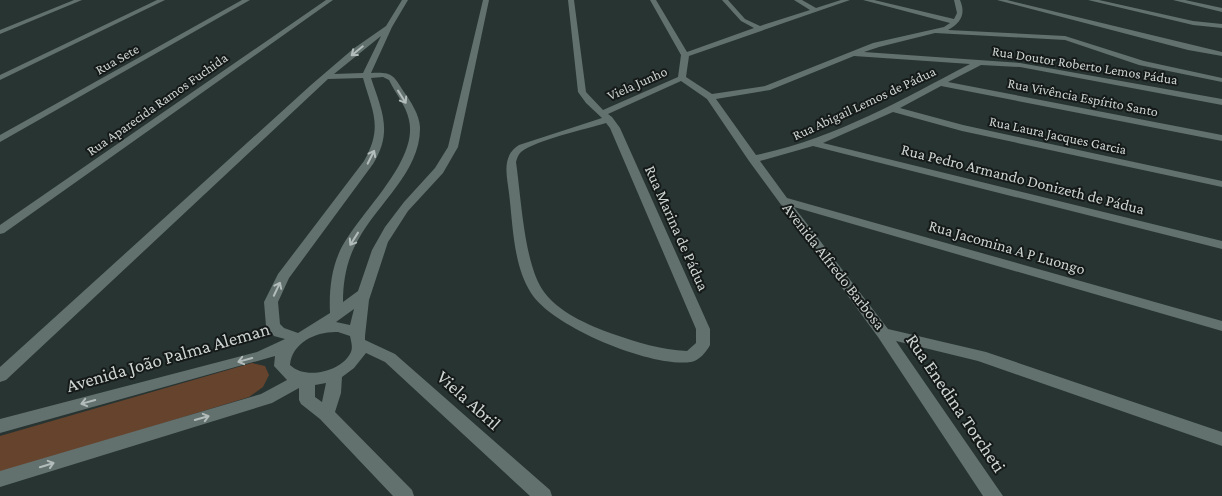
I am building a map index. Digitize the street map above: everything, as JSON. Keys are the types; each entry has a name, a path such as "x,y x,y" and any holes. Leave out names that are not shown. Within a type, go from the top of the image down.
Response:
{"street":[{"path":"0,32 78,0"},
{"path":"0,78 162,0"},
{"name":"Rua Sete","path":"1,139 246,0"},
{"name":"Rua Aparecida Ramos Fuchida","path":"0,230 330,0"},
{"path":"304,380 288,374 282,366 283,355 294,341 273,326 271,302 283,277 369,162 378,142 380,129 366,76 389,27 405,0"},
{"path":"0,479 266,399 304,380 334,374 348,365 357,354 364,293 378,250 394,222 448,159 453,147 486,0"},
{"path":"571,0 582,92 585,98 606,116"},
{"path":"653,0 685,55 682,78"},
{"path":"725,0 743,20 760,28"},
{"path":"797,0 815,10"},
{"path":"685,55 847,0"},
{"path":"866,0 956,22"},
{"path":"937,31 956,22 960,16 961,10 957,0"},
{"path":"1000,0 1190,48 1222,54"},
{"path":"1091,0 1193,23 1222,26"},
{"path":"1176,0 1222,10"},
{"path":"0,376 356,50 389,27"},
{"path":"710,97 767,88 900,38 937,31 1065,38 1142,63 1222,80"},
{"name":"Rua Doutor Roberto Lemos Pádua","path":"854,54 1020,65 1222,102"},
{"name":"Rua Abigail Lemos de Pádua","path":"929,60 956,74"},
{"name":"Rua Abigail Lemos de Pádua","path":"753,159 778,155 815,144 981,62"},
{"path":"327,77 384,75 392,78 411,111 415,126 413,146 403,168 346,253 335,293 336,313"},
{"name":"Viela Junho","path":"682,78 606,116 530,144 516,151 511,162 525,262 536,291 556,311 587,330 652,353 673,357 691,356"},
{"name":"Avenida Alfredo Barbosa","path":"682,78 710,97 783,200 883,333 981,356 1222,438"},
{"name":"Rua Vivência Espírito Santo","path":"939,83 1222,138"},
{"name":"Rua Laura Jacques Garcia","path":"890,108 962,128 1222,184"},
{"name":"Rua Marina de Pádua","path":"606,116 615,128 703,328 703,345 691,356"},
{"name":"Rua Pedro Armando Donizeth de Pádua","path":"815,144 1222,245"},
{"name":"Rua Jacomina A P Luongo","path":"783,200 1222,326"},
{"name":"Avenida João Palma Aleman","path":"0,426 261,356 317,329 364,293"},
{"path":"317,329 341,327 359,339"},
{"name":"Rua Enedina Torcheti","path":"883,333 994,496"},
{"name":"Viela Abril","path":"359,339 390,358 543,496"},
{"path":"326,414 333,393 334,374"},
{"path":"304,380 307,400 326,414 404,496"}],"shaded area":[{"path":"252,363 265,366 269,375 263,387 249,397 0,473 0,436"}]}
